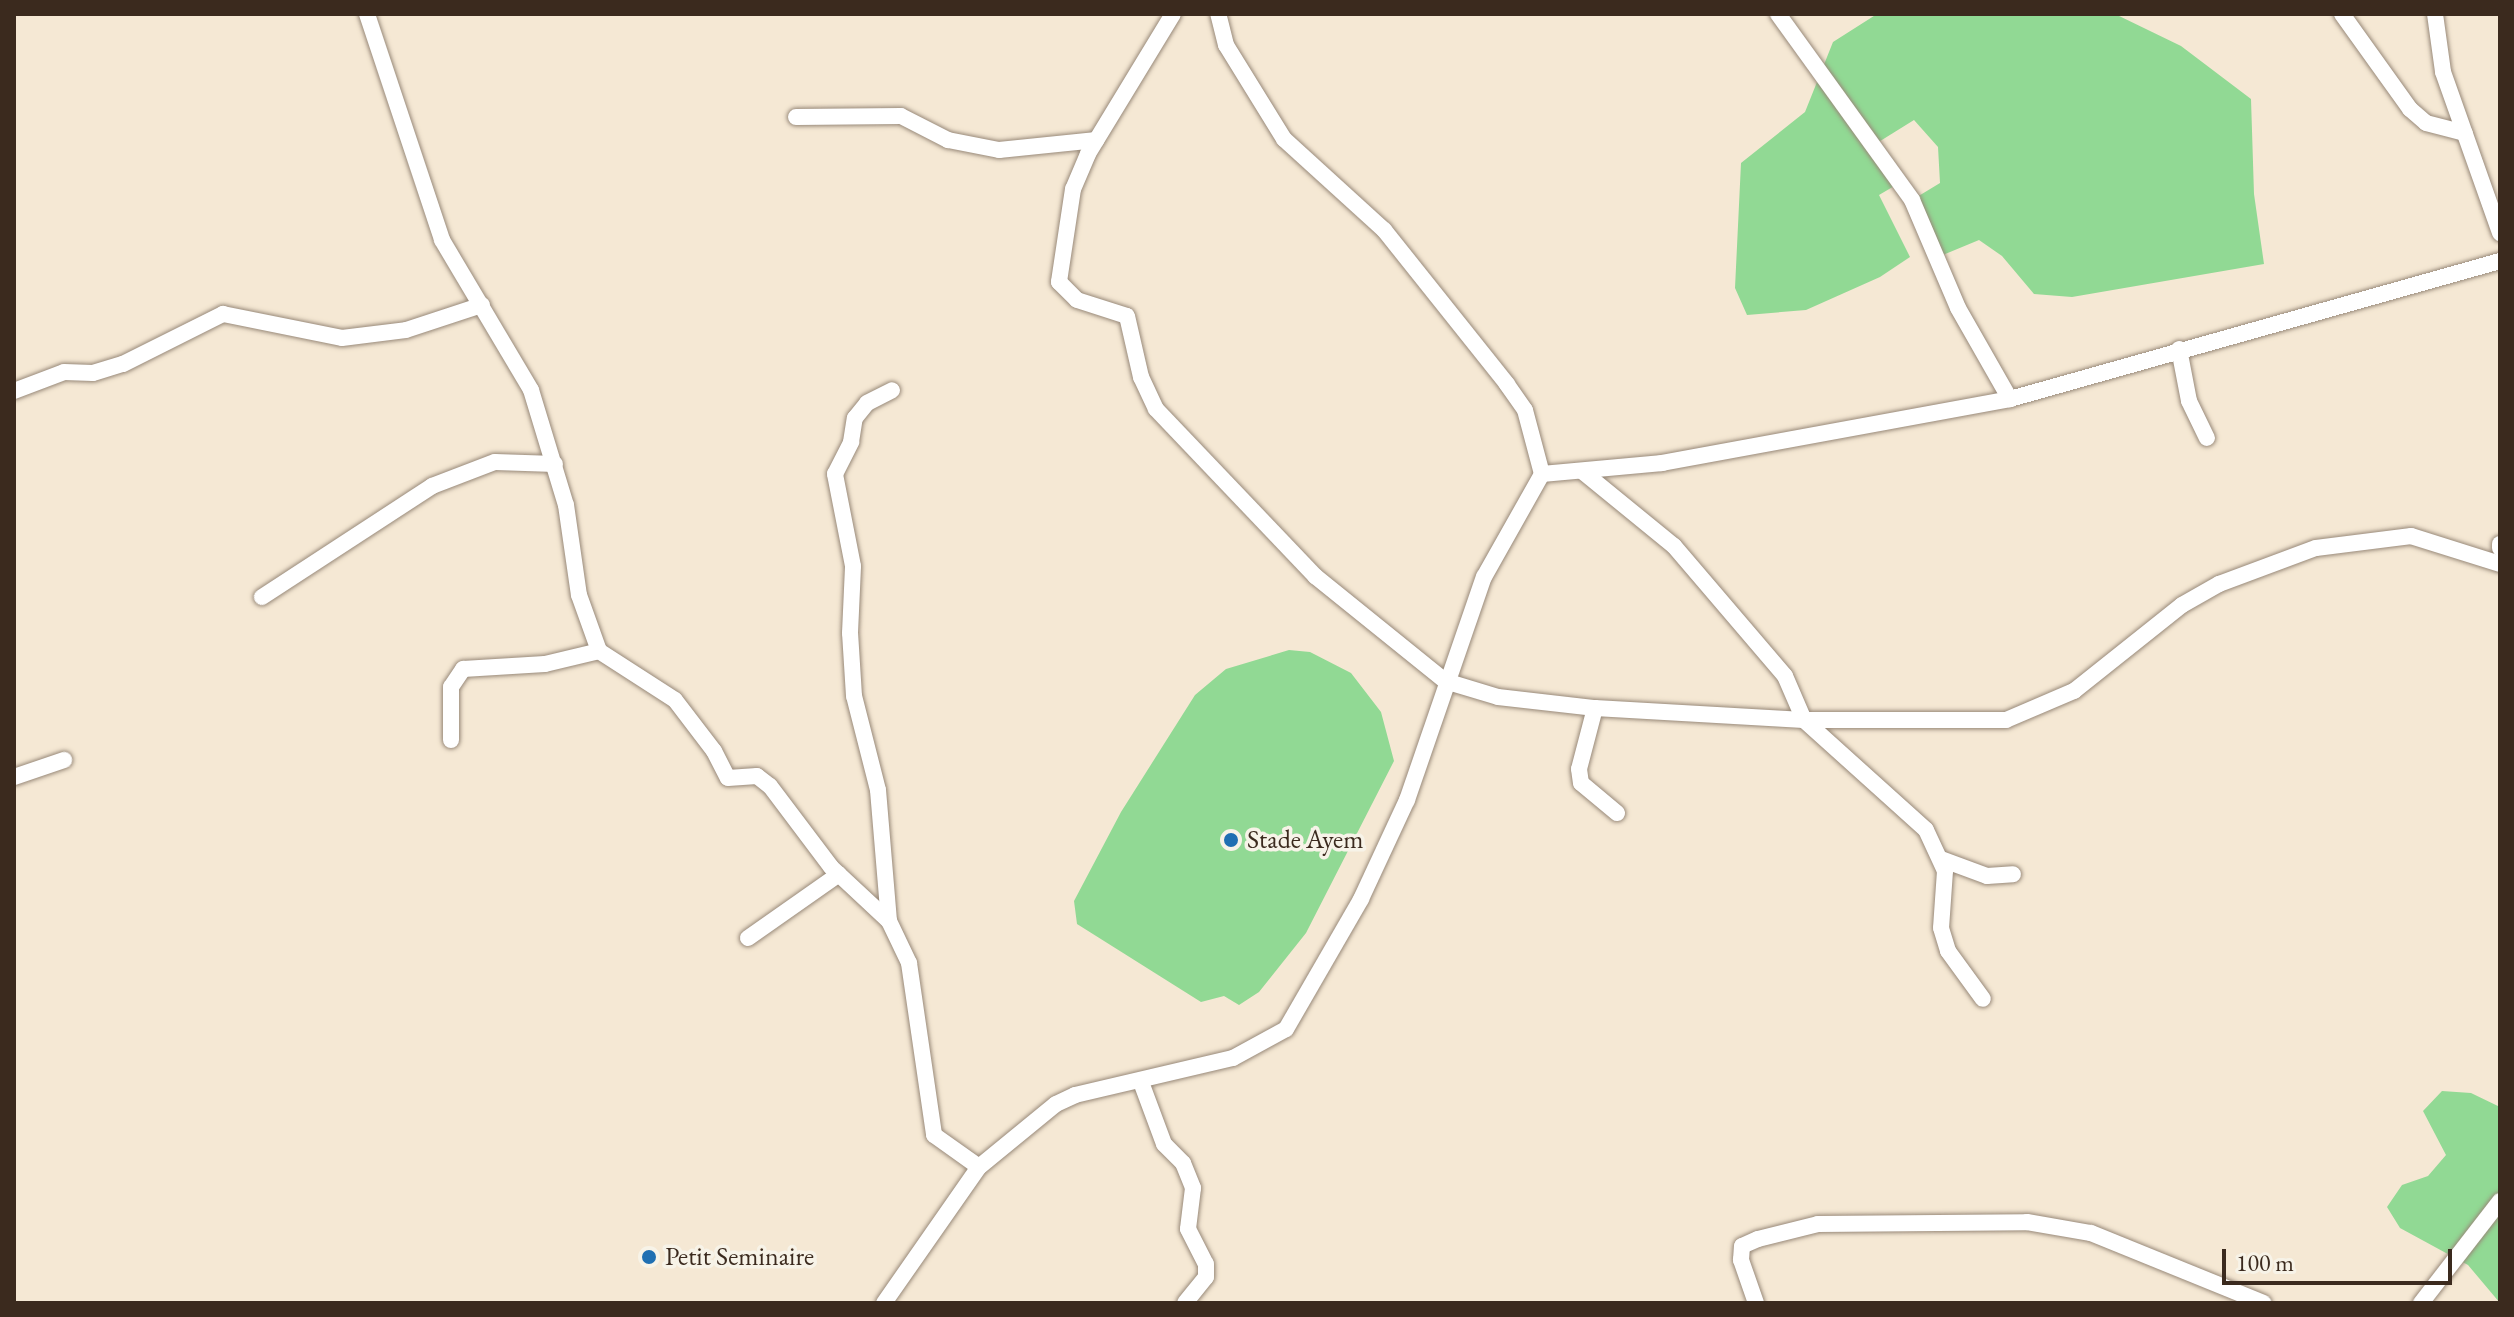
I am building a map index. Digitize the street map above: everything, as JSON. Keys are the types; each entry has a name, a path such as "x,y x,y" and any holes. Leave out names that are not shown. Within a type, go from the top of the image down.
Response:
{"street":[{"path":"367,14 429,209 520,366 555,464 579,595 599,651 675,700 728,778 757,776 770,786 839,874 889,921"},
{"path":"1173,14 1096,140 1065,217 1059,272 1064,293 1127,316 1148,396 1163,418 1315,576 1445,681 1498,697 1595,708 1804,720 1964,723 2006,720 2041,709 2074,691 2194,598 2316,548 2411,536 2500,564"},
{"path":"884,1303 979,1167 1038,1117 1075,1095 1233,1058 1286,1029 1354,912 1407,800 1445,681 1484,577 1542,474 1525,410 1507,384 1384,230 1284,139 1226,45 1218,14"},
{"path":"1778,14 1912,200 1958,308 2010,399"},
{"path":"2342,14 2410,109 2426,123 2465,133"},
{"path":"2435,14 2443,72 2500,233"},
{"path":"796,117 901,116 948,140 999,150 1096,140"},
{"path":"1542,474 1662,463 2010,399 2500,261"},
{"path":"14,391 64,372 93,373 123,364 223,314 342,338 406,330 482,305"},
{"path":"2179,349 2189,401 2207,438"},
{"path":"892,390 867,403 855,418 851,442 835,474 853,566 850,633 854,696 878,790 889,921 909,963 934,1135 979,1167"},
{"path":"262,597 432,486 495,462 555,464"},
{"path":"1582,471 1674,546 1785,676 1804,720 1926,830 1941,859 1941,928 1958,971 1983,999"},
{"path":"451,740 451,687 463,669 545,664 599,651"},
{"path":"1595,708 1579,769 1581,783 1617,813"},
{"path":"14,777 64,760"},
{"path":"1941,859 1987,876 2013,874"},
{"path":"748,938 839,874"},
{"path":"1141,1082 1164,1144 1183,1163 1193,1188 1188,1229 1206,1264 1206,1277 1185,1303"},
{"path":"2421,1303 2500,1201"},
{"path":"1756,1303 1741,1260 1742,1246 1758,1239 1818,1224 2027,1222 2091,1233 2263,1303"}],"green space":[{"path":"1877,14 2115,14 2181,46 2251,99 2254,194 2264,264 2072,297 2034,294 2002,256 1979,240 1938,257 1912,200 1940,183 1938,147 1914,120 1877,143 1896,185 1879,195 1910,257 1880,277 1806,310 1747,315 1735,288 1741,163 1805,112 1833,42"},
{"name":"Stade Ayem","path":"1289,650 1310,652 1351,673 1381,712 1394,761 1306,933 1259,992 1239,1005 1224,996 1201,1002 1077,924 1074,901 1121,812 1195,695 1226,669"},
{"path":"2442,1091 2471,1093 2500,1107 2500,1303 2468,1265 2400,1228 2387,1207 2402,1185 2428,1176 2446,1155 2423,1111"}],"place":[{"name":"Stade Ayem","path":"1231,840"},
{"name":"Petit Seminaire","path":"649,1257"}]}
